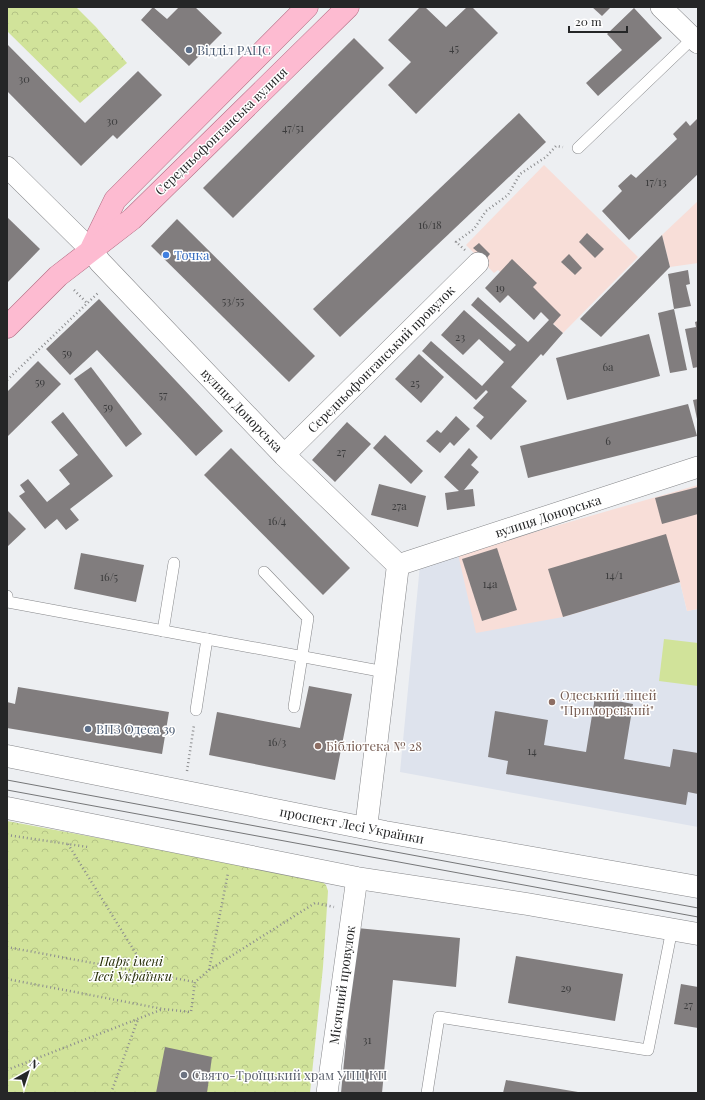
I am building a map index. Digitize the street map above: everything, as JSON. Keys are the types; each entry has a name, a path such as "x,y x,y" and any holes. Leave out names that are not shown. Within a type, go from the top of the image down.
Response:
{"main road":[{"name":"Середньофонтанська вулиця","path":"91,250 115,200 307,7"},
{"name":"Середньофонтанська вулиця","path":"7,327 58,276 132,219 348,7"},
{"name":"вулиця Донорська","path":"91,250 100,262 284,455 398,565"},
{"path":"366,828 398,565"},
{"name":"проспект Лесі Українки","path":"7,756 366,828 698,887"},
{"path":"7,808 357,878 527,904 698,934"}],"street":[{"path":"661,7 696,38"},
{"path":"7,167 91,250"},
{"name":"Середньофонтанський провулок","path":"284,455 478,262"},
{"name":"вулиця Донорська","path":"398,565 698,467"},
{"name":"Місячний провулок","path":"327,1093 357,878"}],"lane":[{"path":"578,148 696,38"},
{"path":"163,631 174,563"},
{"path":"264,572 308,618 294,708"},
{"path":"7,602 385,672"},
{"path":"196,710 207,639"},
{"path":"427,1093 439,1017 648,1050 672,929"}],"path":[{"path":"478,262 456,242 474,229 486,211 508,195 520,174 546,157 556,146 578,148"},
{"path":"7,380 98,293"},
{"path":"187,774 196,710"},
{"path":"68,844 149,974"},
{"path":"209,970 228,871"},
{"path":"7,979 163,1009 191,1012 195,982 209,970 315,903 352,910"},
{"path":"7,948 195,982"},
{"path":"7,1070 163,1009"},
{"path":"111,1093 138,1019"}],"shaded area":[{"path":"544,165 638,257 563,333 498,270 494,273 466,245"},
{"path":"698,201 698,263 670,267 662,235"},
{"path":"698,485 698,609 687,611 680,582 563,617 476,633 458,554"},
{"name":"Одеський ліцей \"Приморський\"","path":"458,554 563,617 680,582 687,611 698,609 698,827 400,772 420,565"}],"green space":[{"path":"7,7 76,7 96,27 127,63 80,103 7,31"},
{"path":"664,639 698,643 698,686 659,681"},
{"name":"Парк імені Лесі Українки","path":"7,821 292,874 320,880 326,885 328,891 323,967 310,1093 7,1093"}],"building":[{"name":"Відділ РАЦС","path":"153,7 167,19 179,7 195,7 222,33 189,66 141,20"},
{"path":"420,7 425,7 446,27 467,7 472,7 498,33 416,114 388,85 411,62 388,40"},
{"path":"592,7 611,7 602,16"},
{"path":"634,8 662,38 598,96 586,83 622,50 607,34"},
{"path":"354,38 384,68 233,218 203,188"},
{"path":"7,44 85,123 138,71 162,95 117,139 113,135 81,166 7,91"},
{"path":"519,113 546,142 340,337 313,309"},
{"path":"698,118 698,174 629,240 602,211 622,191 618,186 631,174 636,178 677,139 673,134 686,121 690,126"},
{"path":"7,217 40,249 7,283"},
{"path":"177,219 315,356 289,382 151,246"},
{"path":"587,233 604,249 595,258 579,242"},
{"path":"662,235 670,267 601,337 580,319"},
{"path":"479,243 490,254 486,259 473,248"},
{"path":"569,254 582,268 575,275 561,262"},
{"path":"512,259 537,283 533,287 561,315 553,324 563,333 543,356 541,354 511,387 527,401 491,440 476,426 484,417 473,408 488,392 486,390 476,400 422,351 431,341 482,386 504,362 479,339 463,355 441,335 464,310 510,351 516,345 471,305 478,297 528,342 549,320 541,312 534,320 508,295 500,303 485,288"},
{"path":"688,270 690,284 686,285 691,306 674,309 668,274"},
{"path":"99,299 223,431 196,456 97,350 70,375 46,349"},
{"path":"674,309 687,370 670,373 658,313"},
{"path":"698,321 698,367 693,368 685,329 696,327 695,322"},
{"path":"649,334 660,376 567,400 556,358"},
{"path":"419,354 444,377 421,403 395,379"},
{"path":"38,361 61,384 7,437 7,392"},
{"path":"91,367 142,434 126,447 74,379"},
{"path":"698,399 698,419 697,419 693,400"},
{"path":"688,404 697,436 528,478 520,446"},
{"path":"63,412 113,476 70,509 79,520 66,530 57,519 45,529 19,496 25,492 20,485 28,479 47,502 70,484 59,470 78,455 51,422"},
{"path":"456,416 470,429 454,446 450,442 440,453 426,441 437,430 441,433"},
{"path":"347,422 371,444 335,482 312,460"},
{"path":"385,435 423,471 411,484 373,448"},
{"path":"231,448 350,568 323,595 204,475"},
{"path":"469,448 478,457 471,465 479,472 464,490 473,489 475,506 447,510 445,493 459,491 444,477"},
{"path":"379,484 426,496 418,527 371,515"},
{"path":"698,487 698,514 662,524 655,498"},
{"path":"7,510 26,529 7,547"},
{"path":"666,534 680,582 563,617 548,569"},
{"path":"497,548 517,610 482,621 462,559"},
{"path":"81,553 144,565 136,602 74,589"},
{"path":"309,686 352,694 335,780 209,755 217,712 300,728"},
{"path":"18,687 169,712 162,754 7,728 7,702 15,704"},
{"path":"595,697 633,704 624,759 670,767 673,749 698,753 698,794 688,792 686,805 506,774 508,761 488,757 495,711 548,720 544,745 586,752"},
{"path":"357,928 460,938 456,987 393,980 382,1093 341,1093"},
{"path":"516,956 623,974 615,1021 508,1003"},
{"path":"681,984 698,987 698,1028 674,1024"},
{"name":"Свято-Троїцький храм УПЦ КП","path":"165,1047 212,1057 207,1093 156,1093"},
{"path":"506,1080 578,1092 578,1093 503,1093"}],"tram line":[{"path":"7,780 698,908"},
{"path":"7,790 698,917"}],"place":[{"name":"Відділ РАЦС","path":"189,50"},
{"name":"Точка","path":"166,255"},
{"name":"Одеський ліцей \"Приморський\"","path":"552,702"},
{"name":"ВПЗ Одеса 39","path":"88,729"},
{"name":"Бібліотека № 28","path":"318,746"},
{"name":"Свято-Троїцький храм УПЦ КП","path":"184,1075"}]}
